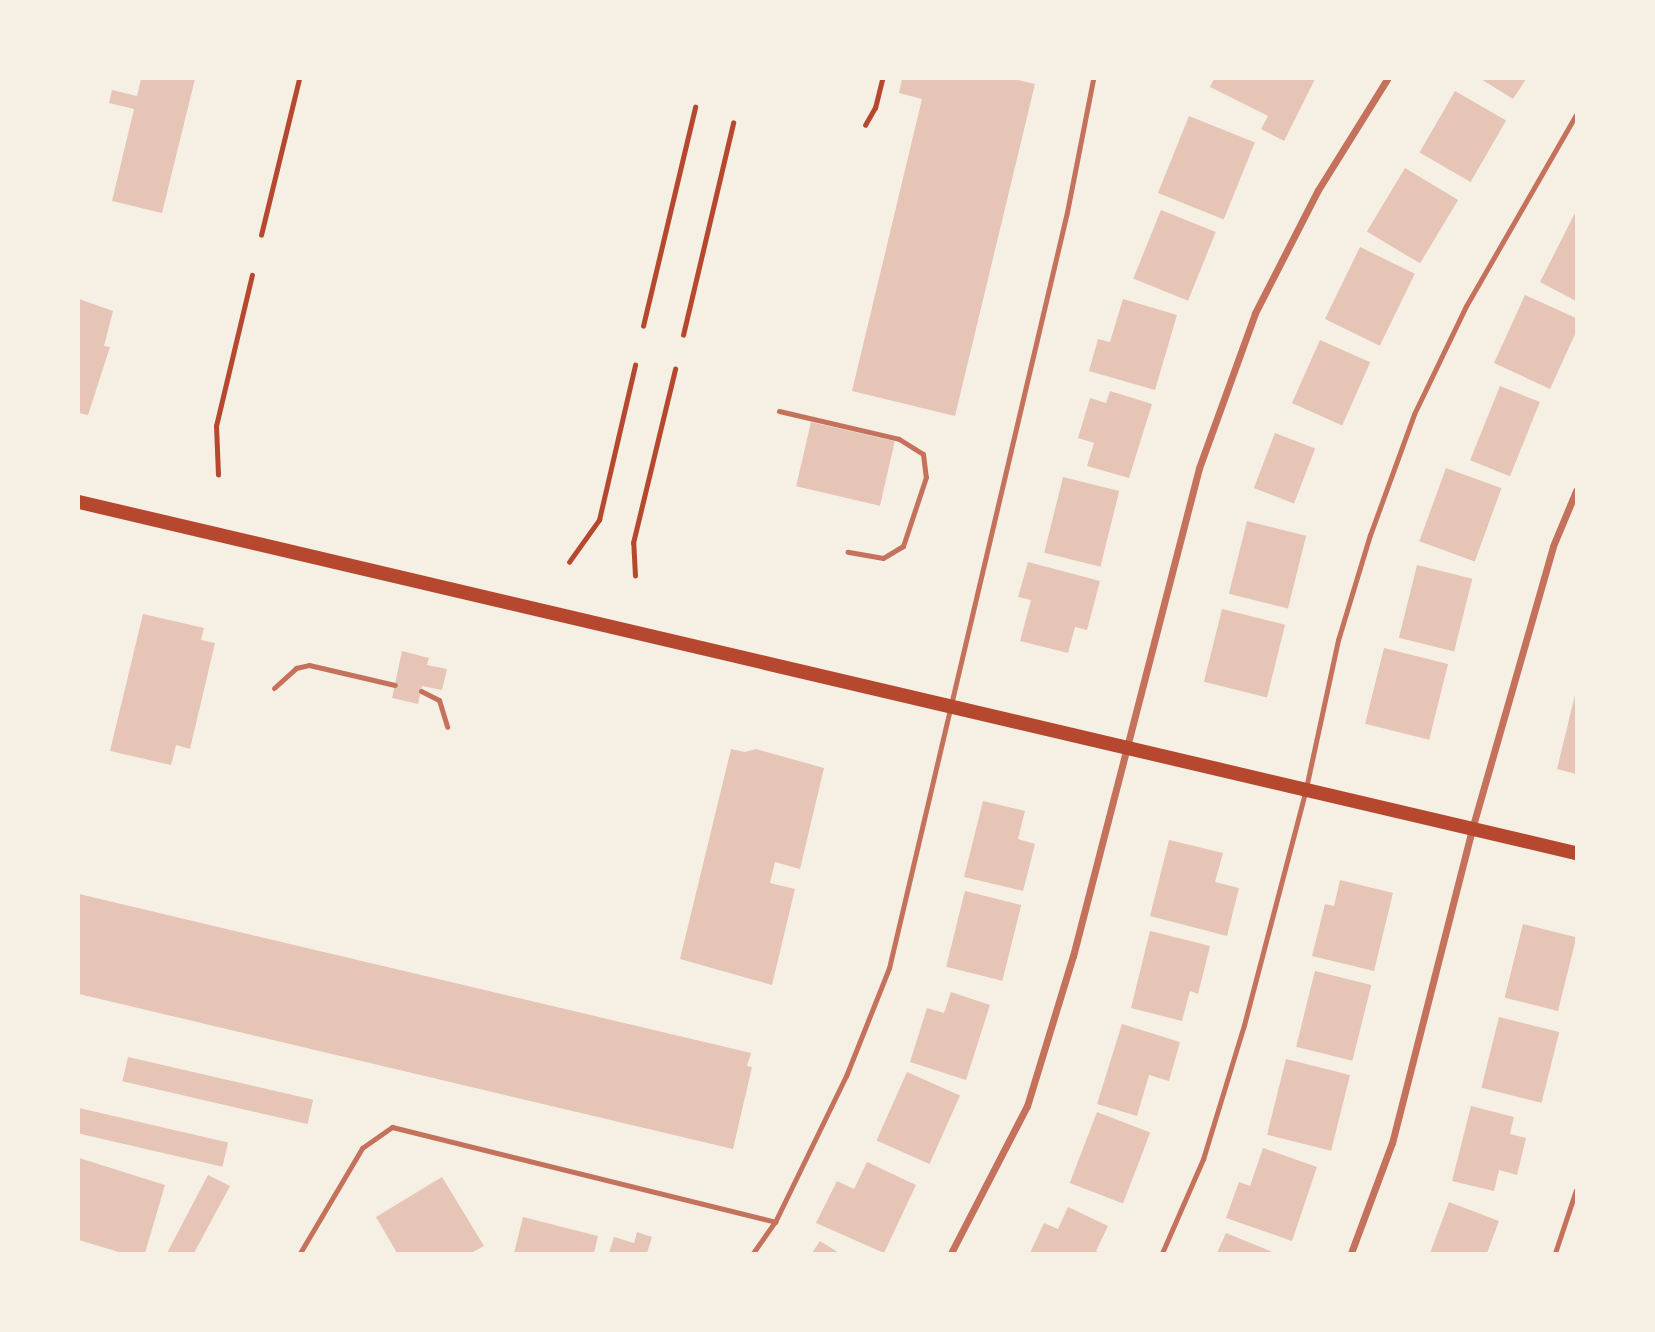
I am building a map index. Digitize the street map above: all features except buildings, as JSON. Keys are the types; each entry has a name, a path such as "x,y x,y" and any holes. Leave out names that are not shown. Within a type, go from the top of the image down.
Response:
{"main road":[{"path":"79,502 1576,853"}],"street":[{"path":"951,1253 1027,1106 1073,956 1124,748 1199,468 1255,313 1318,190 1387,79"},
{"path":"1351,1253 1392,1143 1472,830 1553,546 1576,491"}],"lane":[{"path":"753,1253 775,1222 846,1076 889,968 953,707 1064,225 1093,79"},
{"path":"1163,1253 1203,1159 1306,788 1338,640 1414,414 1466,306 1576,115"},
{"path":"779,411 899,439 923,454 926,477 903,547 883,558 848,552"},
{"path":"274,688 296,668 309,665 395,685"},
{"path":"421,691 439,700 447,727"},
{"path":"300,1253 362,1148 392,1128 775,1222"},
{"path":"1555,1253 1576,1190"}],"path":[{"path":"261,235 299,79"},
{"path":"865,125 875,108 882,79"},
{"path":"643,326 695,107"},
{"path":"683,335 733,123"},
{"path":"218,475 216,426 252,275"},
{"path":"569,562 599,520 635,365"},
{"path":"635,576 633,542 675,369"}]}
